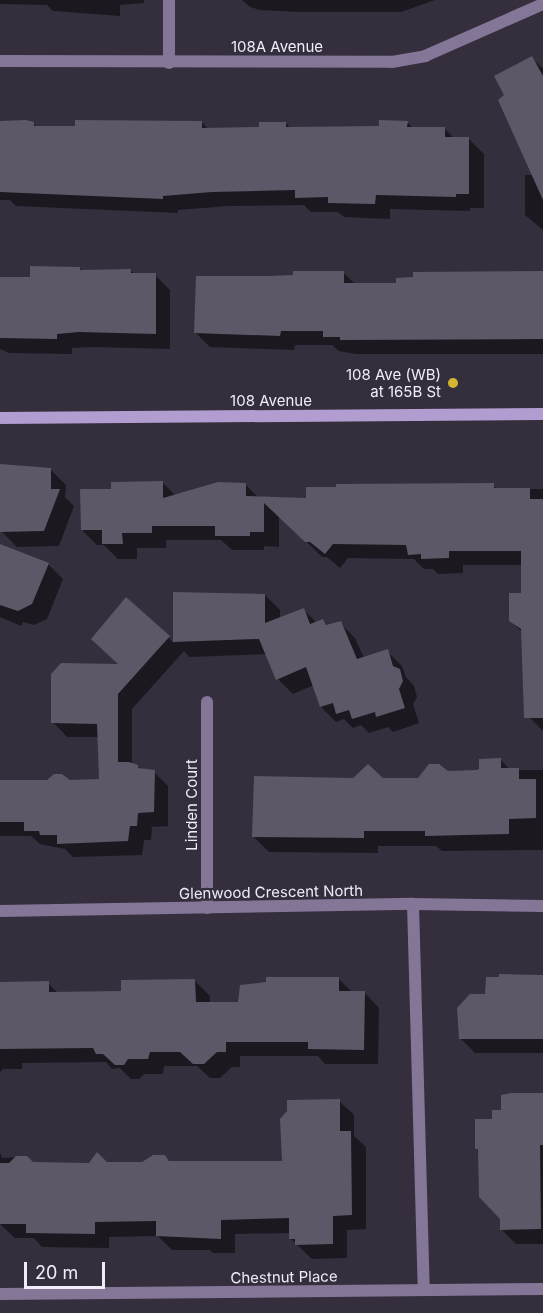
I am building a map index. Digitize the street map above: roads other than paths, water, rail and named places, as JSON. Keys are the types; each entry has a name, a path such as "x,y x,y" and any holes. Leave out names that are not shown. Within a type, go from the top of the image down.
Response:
{"street":[{"path":"169,0 169,63"},
{"name":"108A Avenue","path":"0,61 392,62 425,56 543,4"},
{"name":"108 Avenue","path":"0,418 543,414"},
{"name":"Linden Court","path":"207,702 207,908"},
{"path":"413,904 424,1290"},
{"name":"Glenwood Crescent North","path":"0,911 413,904 543,906"},
{"name":"Chestnut Place","path":"0,1294 543,1289"}],"place":[{"name":"108 Ave (WB) at 165B St","path":"453,383"}]}
